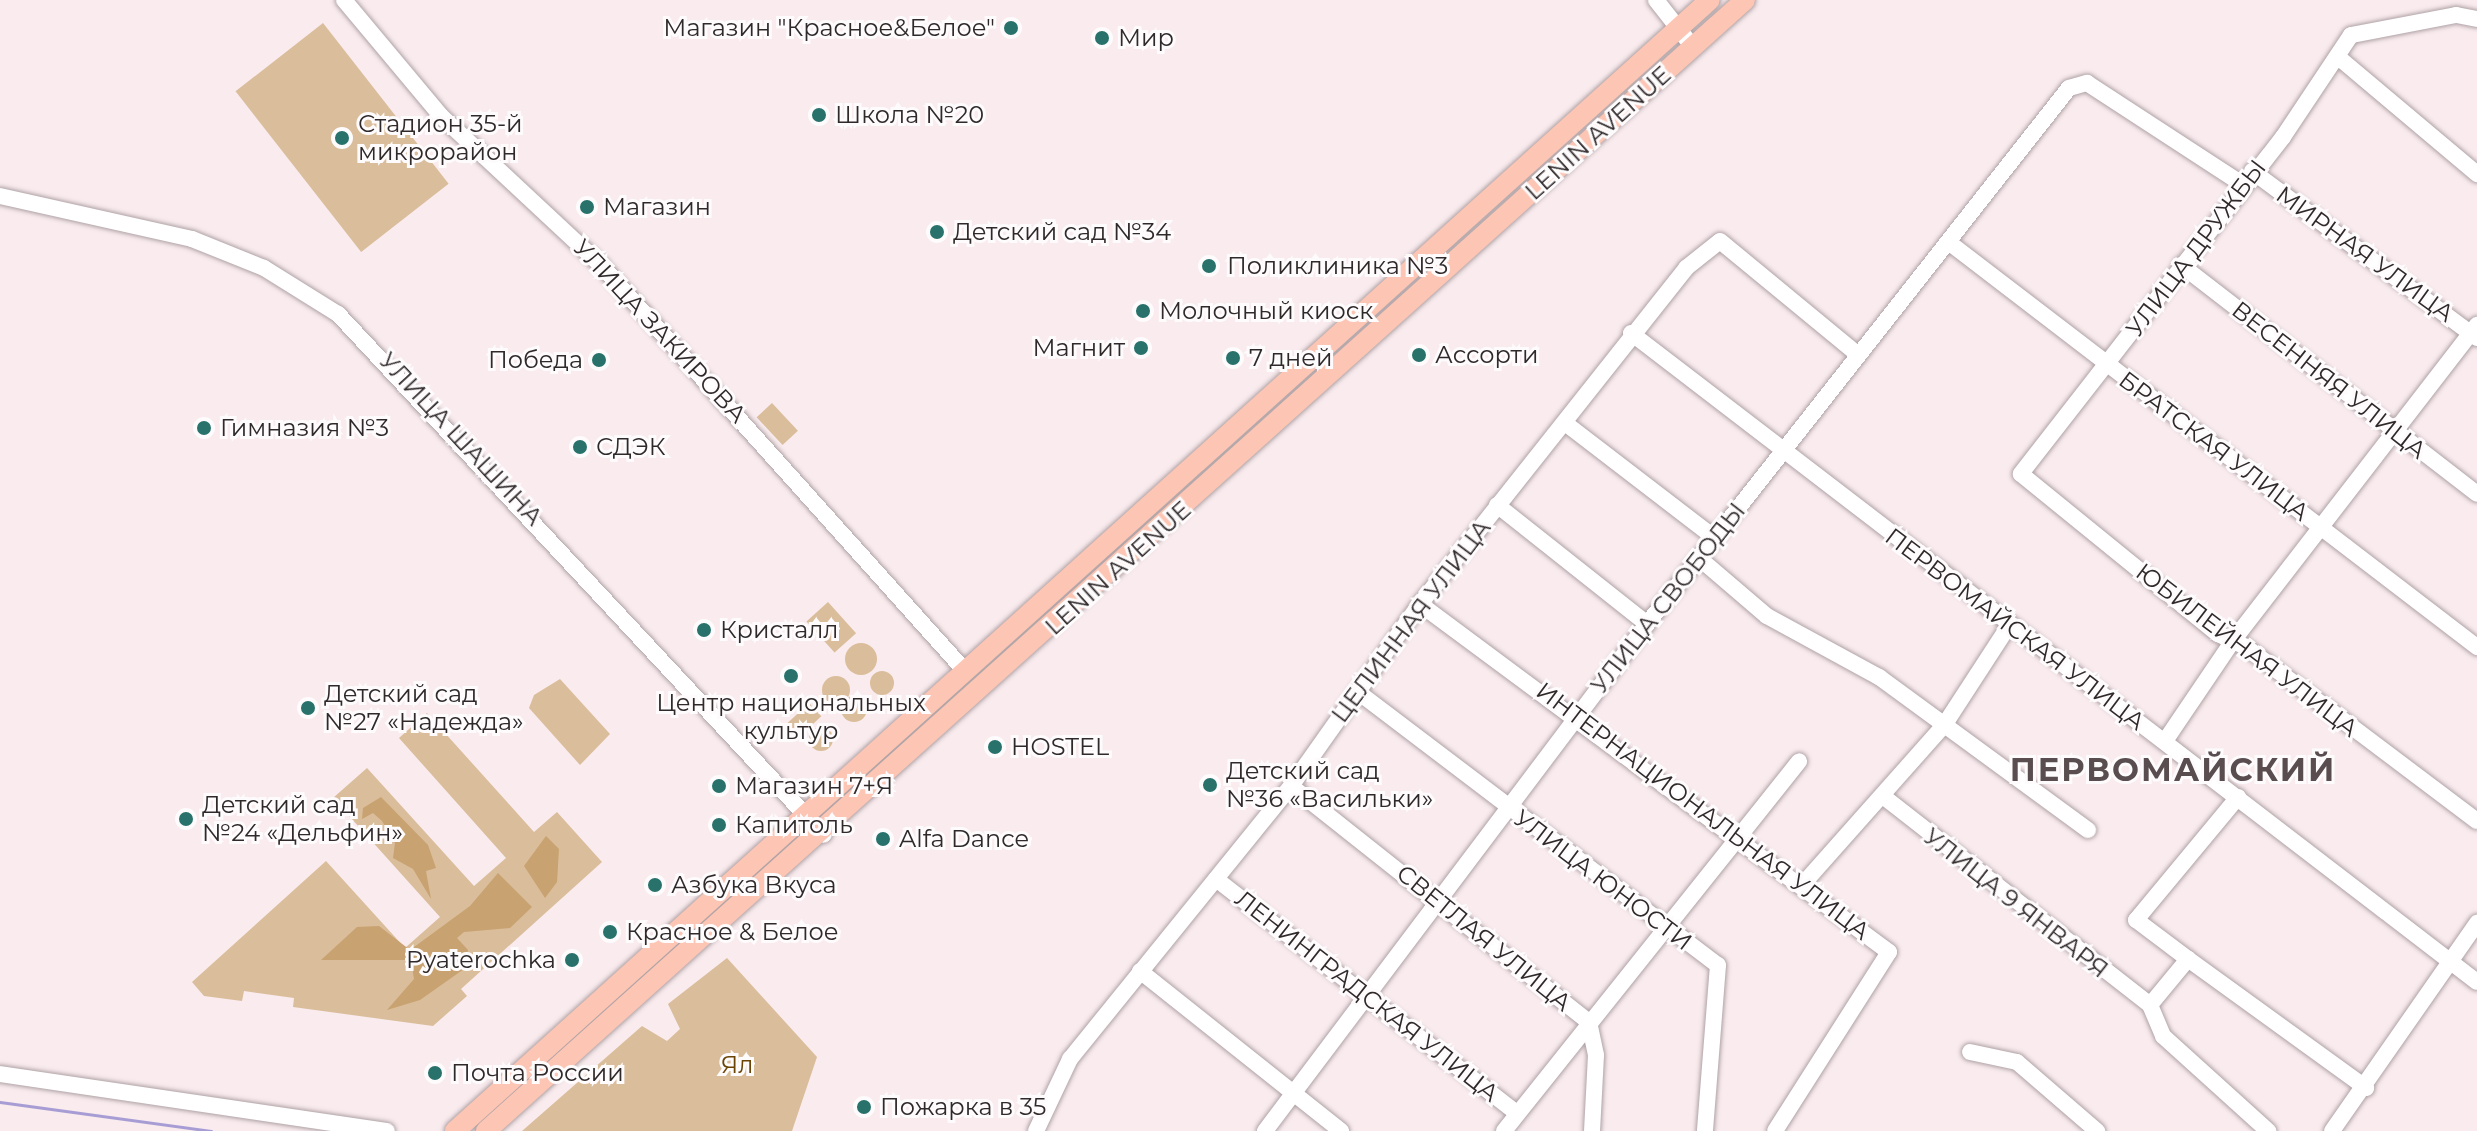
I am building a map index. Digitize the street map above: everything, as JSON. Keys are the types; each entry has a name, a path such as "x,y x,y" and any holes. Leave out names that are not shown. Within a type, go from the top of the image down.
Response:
{"main road":[{"name":"LENIN AVENUE","path":"455,1131 1710,0"},
{"name":"LENIN AVENUE","path":"486,1131 824,835 1745,0"},
{"path":"1146,509 1163,527"}],"street":[{"name":"УЛИЦА ЗАКИРОВА","path":"344,0 440,115 611,275 966,672"},
{"path":"1656,0 1676,30 1693,47"},
{"name":"УЛИЦА ДРУЖБЫ","path":"2021,474 2108,365 2338,57 2351,35 2456,15 2477,19"},
{"path":"2338,57 2477,174"},
{"name":"МИРНАЯ УЛИЦА","path":"2087,83 2247,177 2475,332"},
{"name":"УЛИЦА СВОБОДЫ","path":"1265,1131 1442,902 1577,716 1856,353 1951,244 2069,88 2087,83"},
{"name":"УЛИЦА ШАШИНА","path":"0,196 192,239 264,268 338,314 824,835"},
{"name":"ЦЕЛИННАЯ УЛИЦА","path":"1036,1131 1070,1059 1291,786 1420,604 1565,423 1631,333 1720,241 1856,353"},
{"name":"БРАТСКАЯ УЛИЦА","path":"1951,244 2477,647"},
{"name":"ВЕСЕННЯЯ УЛИЦА","path":"2181,265 2477,494"},
{"path":"2165,741 2232,642 2475,332"},
{"name":"ПЕРВОМАЙСКАЯ УЛИЦА","path":"1631,333 1779,452 2165,741 2477,982"},
{"path":"1565,423 1715,538"},
{"name":"ЮБИЛЕЙНАЯ УЛИЦА","path":"2021,474 2232,642 2477,821"},
{"path":"1497,505 1647,624"},
{"path":"1699,558 1767,616 1879,677 2088,830"},
{"name":"ИНТЕРНАЦИОНАЛЬНАЯ УЛИЦА","path":"1420,604 1739,834 1889,952 1775,1131"},
{"path":"1803,884 1884,797 1945,724 2010,624"},
{"name":"УЛИЦА ЮНОСТИ","path":"1358,692 1664,928 1718,965 1705,1131"},
{"path":"1504,1131 1799,761"},
{"name":"СВЕТЛАЯ УЛИЦА","path":"1291,786 1442,902 1589,1022 1596,1055 1592,1131"},
{"name":"УЛИЦА 9 ЯНВАРЯ","path":"1884,797 2150,1005 2163,1036 2271,1130"},
{"path":"2238,797 2136,920 2366,1088"},
{"name":"ЛЕНИНГРАДСКАЯ УЛИЦА","path":"1216,879 1517,1113"},
{"path":"2332,1131 2366,1088 2447,958 2477,923"},
{"path":"2150,1005 2188,959"},
{"path":"1140,971 1341,1131"},
{"path":"1970,1052 2017,1062 2097,1131"},
{"path":"0,1074 387,1131"}],"green space":[{"name":"Стадион 35-й микрорайон","path":"323,23 449,184 361,252 236,91"},
{"path":"772,403 798,431 783,445 757,417"},
{"path":"828,602 856,633 835,653 806,621"},
{"path":"861,643 872,648 877,659 872,670 861,675 850,670 845,659 850,648"},
{"path":"882,671 890,675 894,683 890,691 882,695 874,691 870,683 874,675"},
{"path":"836,676 846,680 850,690 846,700 836,704 826,700 822,690 826,680"},
{"path":"560,679 610,734 580,765 529,708 534,695"},
{"path":"854,696 863,700 867,709 863,718 854,722 845,718 841,709 845,700"},
{"path":"809,703 821,716 794,741 782,728"},
{"path":"427,713 534,832 557,812 602,862 461,989 467,996 433,1026 293,1007 294,998 244,991 242,1001 204,996 192,982 326,861 405,948 440,917 333,798 367,768 474,886 506,858 399,738"},
{"path":"821,727 830,730 833,739 830,748 821,751 812,748 809,739 812,730"},
{"name":"Ял","path":"727,958 817,1057 792,1131 522,1131 642,1026 667,1041 680,1029 668,1004"}],"shaded area":[{"path":"381,797 428,845 436,868 426,871 431,899 413,869 393,858 395,843 382,821 373,813 362,819 363,808"},
{"path":"546,836 559,849 557,882 545,898 524,866"},
{"path":"498,873 532,907 510,928 464,932 457,938 468,950 464,969 420,1000 387,1010 414,979 411,960 321,960 357,927 379,926 410,950 470,906"}],"waterway":[{"path":"0,1102 211,1131"}],"place":[{"name":"Магазин \"Красное&Белое\"","path":"1011,28"},
{"name":"Мир","path":"1102,38"},
{"name":"Школа №20","path":"819,115"},
{"name":"Стадион 35-й микрорайон","path":"342,138"},
{"name":"Магазин","path":"587,207"},
{"name":"Детский сад №34","path":"937,232"},
{"name":"Поликлиника №3","path":"1209,266"},
{"name":"Молочный киоск","path":"1143,311"},
{"name":"Магнит","path":"1141,348"},
{"name":"Ассорти","path":"1419,355"},
{"name":"7 дней","path":"1233,358"},
{"name":"Победа","path":"599,360"},
{"name":"Гимназия №3","path":"204,428"},
{"name":"СДЭК","path":"580,447"},
{"name":"Кристалл","path":"704,630"},
{"name":"Центр национальных культур","path":"791,676"},
{"name":"Детский сад №27 «Надежда»","path":"308,708"},
{"name":"HOSTEL","path":"995,747"},
{"name":"Детский сад №36 «Васильки»","path":"1210,785"},
{"name":"Магазин 7+Я","path":"719,786"},
{"name":"Детский сад №24 «Дельфин»","path":"186,819"},
{"name":"Капитоль","path":"719,825"},
{"name":"Alfa Dance","path":"883,839"},
{"name":"Азбука Вкуса","path":"655,885"},
{"name":"Красное & Белое","path":"610,932"},
{"name":"Pyaterochka","path":"572,960"},
{"name":"Почта России","path":"435,1073"},
{"name":"Пожарка в 35","path":"864,1107"}],"district":[{"name":"ПЕРВОМАЙСКИЙ","path":"2173,770"}]}
